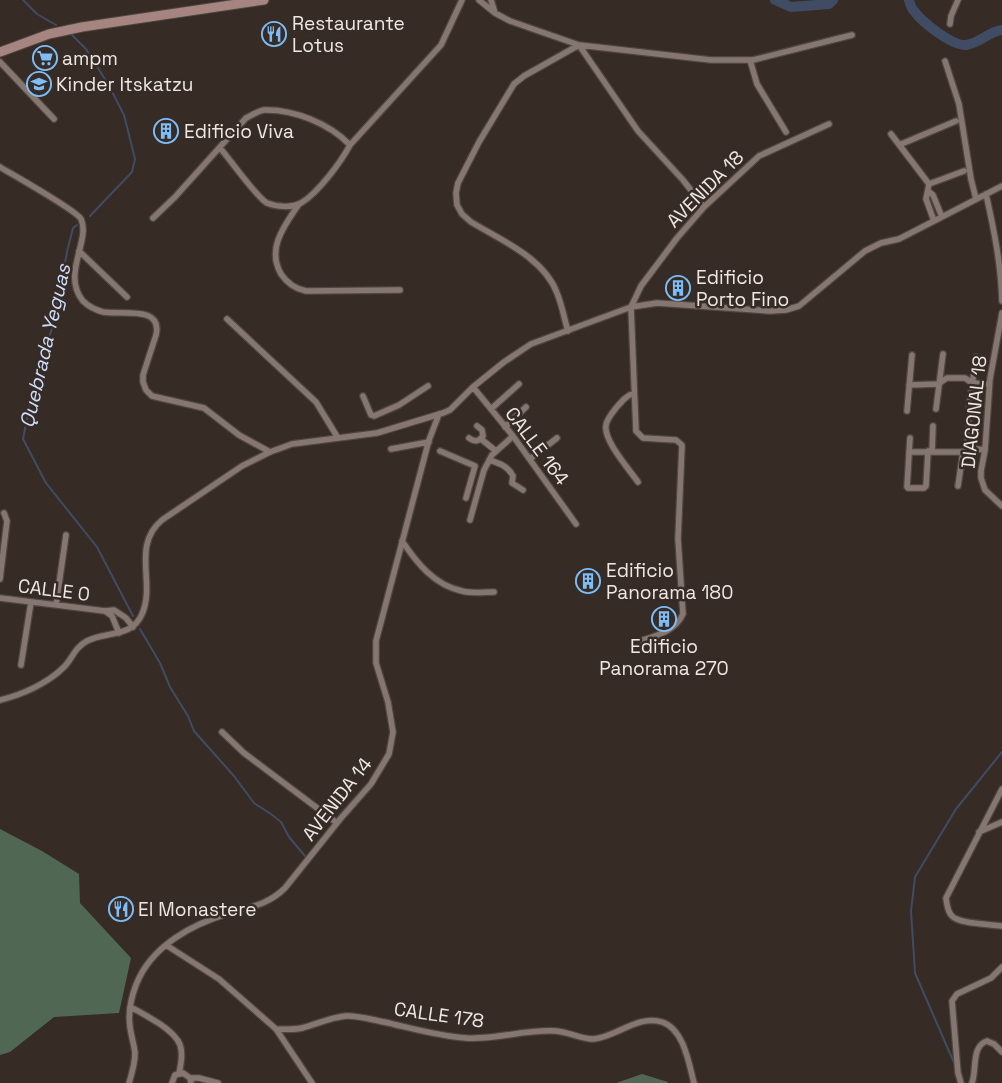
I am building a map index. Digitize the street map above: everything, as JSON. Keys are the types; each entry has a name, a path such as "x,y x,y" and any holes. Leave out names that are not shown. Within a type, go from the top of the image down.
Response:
{"main road":[{"path":"0,52 49,34 82,26 264,0"}],"street":[{"path":"400,290 300,290 286,281 277,266 274,254 275,246 282,229 299,204 321,184 346,154 350,145 441,45 462,0"},
{"path":"479,0 495,13 522,26 579,45 711,60 750,60 852,35"},
{"path":"491,0 495,13"},
{"path":"950,24 951,16 958,0"},
{"path":"579,45 638,131 704,207"},
{"path":"568,331 557,292 549,276 530,258 471,222 462,214 457,205 456,194 458,183 479,142 514,84 524,76 579,45"},
{"path":"750,60 756,84 786,132"},
{"path":"946,61 959,104 971,180 976,198"},
{"path":"0,62 54,119"},
{"path":"153,218 246,118 263,110 282,112 317,121 335,132 350,145"},
{"path":"899,145 956,121"},
{"name":"AVENIDA 18","path":"631,307 641,286 677,238 704,207 759,156 829,124"},
{"path":"891,134 929,188 942,217"},
{"path":"220,148 266,202 279,206 299,204"},
{"path":"0,167 78,216 83,228 74,279 78,292 84,301 94,309 104,312 137,313 150,316 157,322 158,328 143,375 146,390 152,396 204,408 239,436 270,452"},
{"path":"934,221 926,199 929,188 964,171"},
{"path":"0,700 13,697 56,675 66,665 74,651 85,642 94,638 126,632 133,627 141,618 146,606 146,545 151,531 162,520 242,466 270,452 292,444 376,432 450,410 504,362 531,344 631,307 657,303 712,310 770,311 786,310 800,306 865,251 881,243 899,239 1002,186"},
{"path":"986,194 1000,266 1002,301"},
{"path":"79,251 126,297"},
{"path":"631,307 637,434 643,438 676,440 682,445 678,539 683,614 680,622 672,629 638,642"},
{"name":"DIAGONAL 18","path":"1002,313 989,384 985,450 981,471 983,485 990,496 1002,506"},
{"path":"227,319 316,402 338,438"},
{"path":"907,411 912,354"},
{"path":"936,409 943,354"},
{"path":"969,408 976,357"},
{"path":"909,385 938,384 947,378 965,378 972,383 989,384"},
{"path":"491,409 519,384"},
{"path":"363,396 370,415 374,416 399,405 428,386"},
{"name":"CALLE 164","path":"473,388 513,436 576,524"},
{"path":"634,393 626,397 613,412 606,422 606,431 609,440 638,482"},
{"path":"505,426 526,407"},
{"name":"AVENIDA 14","path":"129,1083 135,1052 129,1024 130,1007 141,973 148,962 166,945 192,927 215,918 253,908 276,897 377,776 389,754 393,732 388,702 376,662 376,641 429,442 440,414"},
{"path":"958,486 969,423"},
{"path":"468,438 476,441 480,439 483,434 477,426"},
{"path":"910,438 907,487 924,488 926,486 933,426"},
{"path":"470,520 482,475 489,460 513,436"},
{"path":"530,459 557,438"},
{"path":"480,439 496,451"},
{"path":"391,449 429,442"},
{"path":"909,452 985,450"},
{"path":"440,451 475,466 467,496 476,496"},
{"path":"489,460 508,468 513,476 512,484 523,490"},
{"path":"0,579 7,521 4,513"},
{"path":"56,605 66,535"},
{"path":"402,541 425,572 447,585 461,591 494,592"},
{"name":"CALLE 0","path":"0,598 105,612 114,610 133,627"},
{"path":"21,665 31,602"},
{"name":"CALLE 0","path":"105,612 112,616 119,633"},
{"path":"222,732 244,753 336,823"},
{"path":"1002,789 946,898 947,908 957,920 1002,926"},
{"path":"979,832 1002,822"},
{"path":"166,945 219,979 276,1029 312,1083"},
{"path":"961,1083 958,1073 952,1001 957,994 991,978 1002,967"},
{"path":"130,1007 146,1015 176,1036 182,1052 179,1074"},
{"name":"CALLE 178","path":"276,1029 300,1028 346,1016 466,1038 494,1038 558,1031 586,1039 598,1038 646,1021 662,1022 670,1026 682,1040 694,1083"},
{"path":"972,1083 976,1051 983,1042 987,1041 994,1044 1002,1052"},
{"path":"172,1083 172,1079 179,1074 187,1075 190,1081 199,1078 218,1083"}],"green space":[{"path":"0,829 42,851 79,874 80,903 131,958 119,1013 54,1017 10,1052 0,1055"},
{"path":"642,1074 668,1083 616,1083"}],"waterway":[{"name":"Quebrada Yeguas","path":"23,0 37,14 56,25"},
{"path":"775,0 791,7 829,4 833,0"},
{"path":"909,0 912,9 918,16 953,42 966,45 971,44 1002,30"},
{"name":"Quebrada Yeguas","path":"71,34 86,49 108,84 124,115 135,159 132,172 90,216"},
{"name":"Quebrada Yeguas","path":"77,225 73,228 53,325 32,394 23,439 46,483 97,547 133,616"},
{"name":"Quebrada Yeguas","path":"140,629 160,663 170,687 188,716 194,731 234,776 254,803 281,822 289,837 305,856"},
{"path":"955,1065 915,973 911,911 915,877 956,809 1002,752"}],"place":[{"name":"Restaurante Lotus","path":"274,34"},
{"name":"ampm","path":"45,58"},
{"name":"Kinder Itskatzu","path":"39,84"},
{"name":"Edificio Viva","path":"166,131"},
{"name":"Edificio Porto Fino","path":"678,288"},
{"name":"Edificio Panorama 180","path":"588,581"},
{"name":"Edificio Panorama 270","path":"664,619"},
{"name":"El Monastere","path":"121,909"}]}
